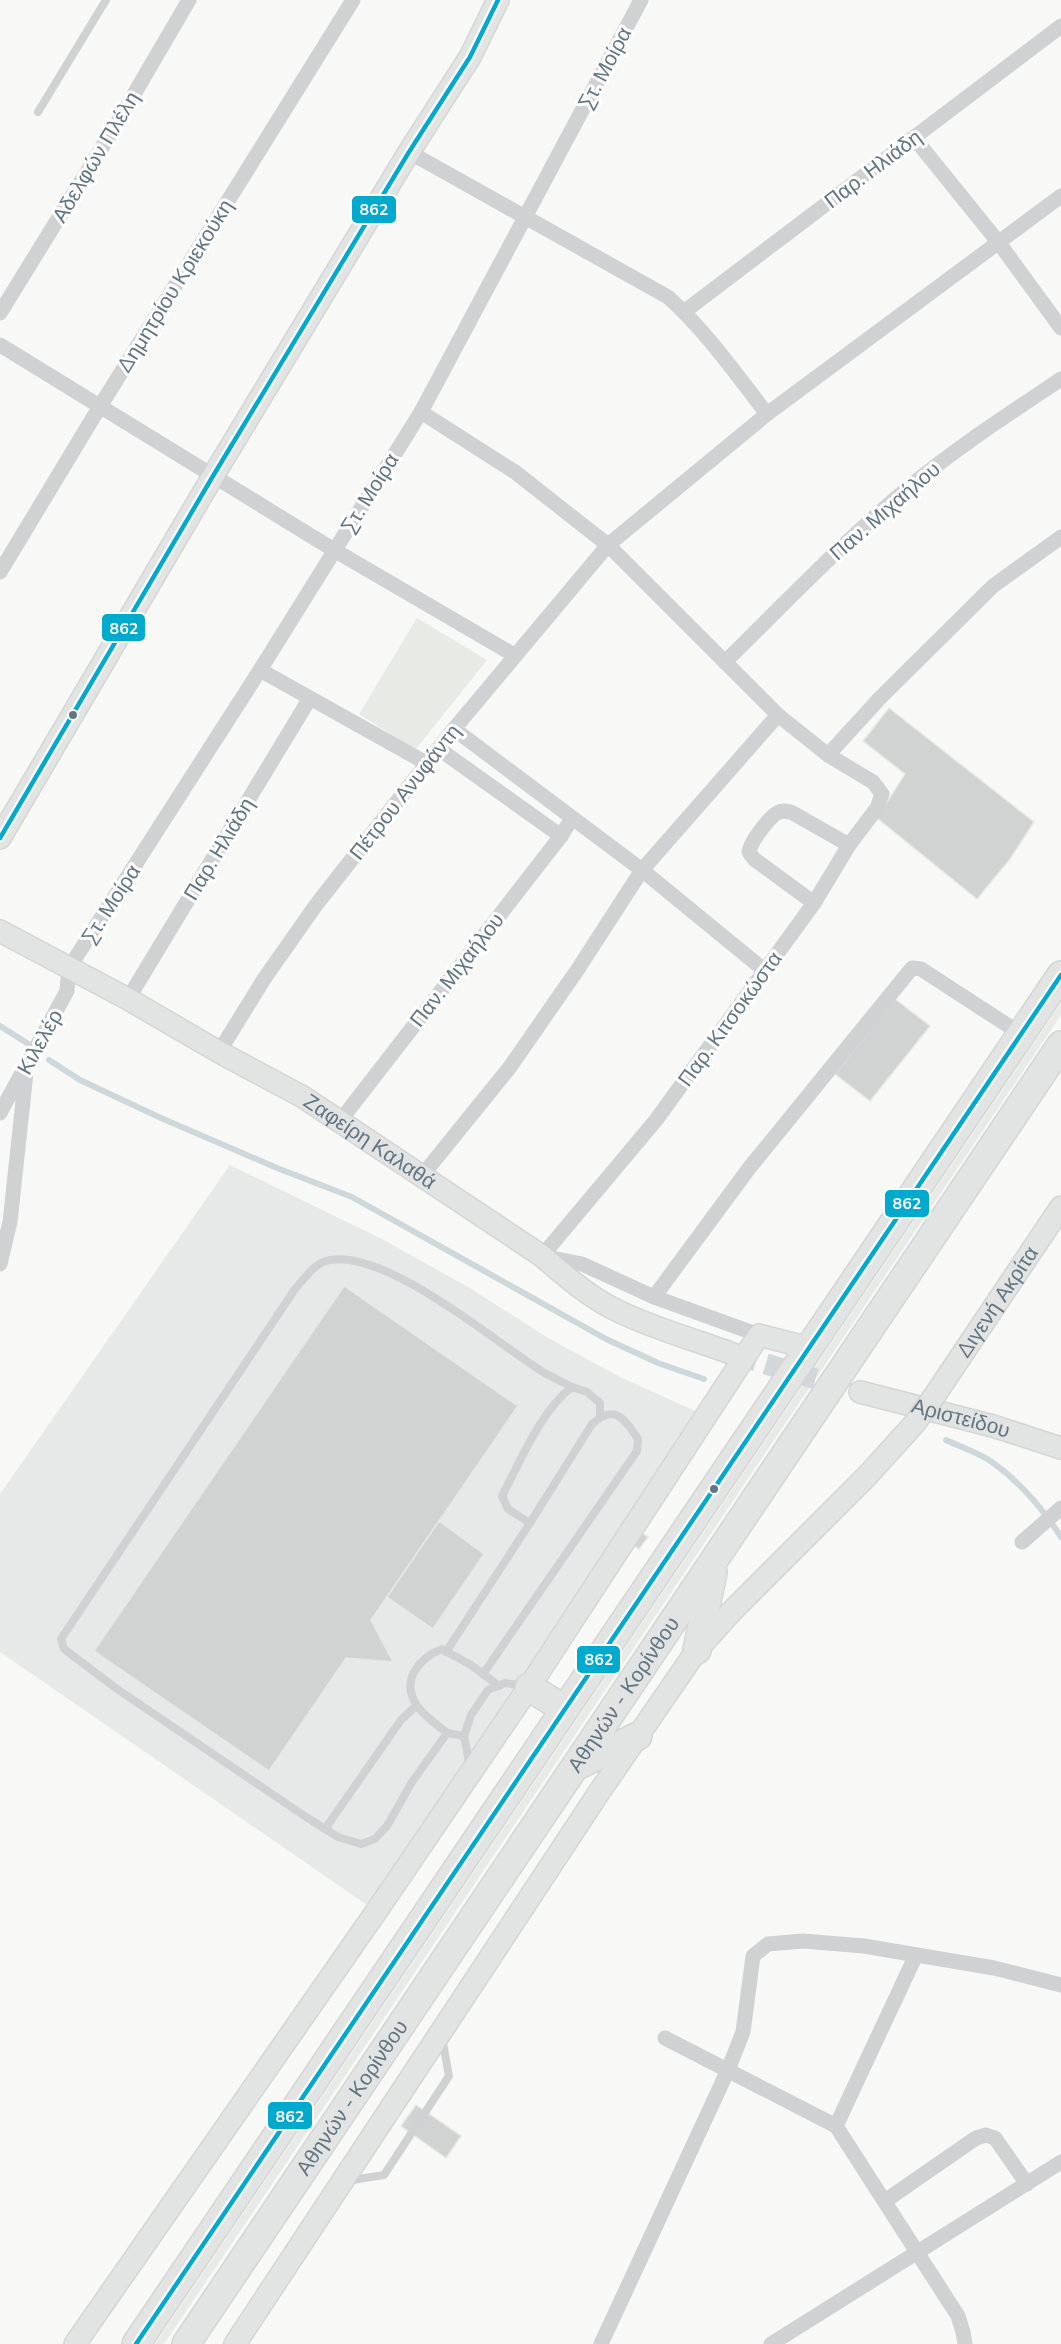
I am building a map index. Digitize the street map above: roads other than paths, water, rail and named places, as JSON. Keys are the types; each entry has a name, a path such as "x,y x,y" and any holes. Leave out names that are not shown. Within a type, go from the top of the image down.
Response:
{"highway":[{"name":"Αθηνών - Κορίνθου","path":"136,2344 1061,975"},
{"name":"Αθηνών - Κορίνθου","path":"186,2344 1061,1045"},
{"path":"697,1650 715,1559"},
{"path":"530,1687 564,1709"},
{"path":"574,1768 638,1736"}],"street":[{"name":"Αδελφών Πλέλη","path":"0,313 119,120 189,0"},
{"name":"Δημητρίου Κριεκούκη","path":"0,572 99,408 353,0"},
{"path":"0,838 213,476 409,152 470,57 498,0"},
{"name":"Στ. Μοίρα","path":"69,968 260,670 420,412 641,0"},
{"name":"Παρ. Ηλιάδη","path":"685,312 1061,26"},
{"path":"915,139 999,243 1061,328"},
{"path":"409,152 668,297 685,312 768,414"},
{"name":"Πέτρου Ανυφάντη","path":"219,1052 264,979 316,905 514,655 608,545 768,414 1061,196"},
{"path":"0,345 99,408 334,550 514,655"},
{"name":"Παν. Μιχαήλου","path":"725,662 864,526 907,488 945,458 1061,379"},
{"path":"420,412 515,472 608,545 778,715 828,755 879,699 993,585 1061,537"},
{"path":"260,670 428,764"},
{"name":"Παρ. Ηλιάδη","path":"128,999 310,698"},
{"path":"421,1177 510,1067 578,969 642,870 778,715"},
{"path":"454,729 642,870 764,970"},
{"path":"439,749 561,836"},
{"name":"Παρ. Κιτσοκώστα","path":"542,1256 656,1120 814,903 849,845 877,808 882,794 873,782 828,755"},
{"path":"814,903 754,859 749,852 750,845 776,814 784,810 849,845"},
{"name":"Παν. Μιχαήλου","path":"340,1121 561,836 572,818"},
{"name":"Ζαφείρη Καλαθά","path":"0,931 128,999 303,1097 542,1256 567,1277 613,1309 648,1325 736,1355"},
{"name":"Κιλελέρ","path":"0,1113 68,991 69,968"},
{"path":"654,1297 750,1167 912,968 921,969 1021,1034"},
{"path":"0,1264 27,1067"},
{"name":"Διγενή Ακρίτα","path":"235,2344 697,1650 732,1611 867,1476 915,1423 1061,1207"},
{"path":"542,1256 582,1264 654,1297 759,1335 809,1348"},
{"path":"75,2344 378,1910 530,1687 759,1335"},
{"name":"Αριστείδου","path":"860,1392 983,1423 1061,1448"},
{"path":"1022,1542 1061,1508"},
{"path":"601,2344 728,2070 743,2032 753,1956 768,1944 803,1941 864,1946 994,1968 1061,1985"},
{"path":"836,2126 916,1955"},
{"path":"666,2038 836,2126 958,2316 965,2344"},
{"path":"885,2201 976,2138 986,2135 995,2138 1027,2184"},
{"path":"771,2344 1061,2162"}],"lane":[{"path":"38,112 106,0"},
{"path":"447,1733 412,1782 387,1826 375,1839 361,1844 338,1837 325,1829 117,1689 64,1649 61,1639 295,1289 318,1264 330,1260 359,1261 398,1278 453,1310 544,1372 587,1392 600,1403 600,1416"},
{"path":"530,1523 508,1509 502,1496 548,1410 559,1396 572,1387"},
{"path":"446,1652 592,1424 600,1416 611,1414 625,1418 638,1439 637,1451 483,1674"},
{"path":"464,1736 447,1733 416,1706 410,1689 412,1674 428,1655 442,1649 499,1686"},
{"path":"472,1772 464,1736 471,1715 488,1690 505,1683 530,1687"},
{"path":"325,1829 401,1720 416,1706"},
{"path":"341,2182 384,2175 448,2076 441,2032"}],"waterway":[{"path":"0,1026 27,1043"},
{"path":"49,1060 80,1080 161,1118 277,1168 352,1197 606,1339 658,1363 704,1379"},
{"path":"946,1440 992,1462 1012,1478 1047,1516 1061,1537"}],"tunnel":[{"path":"736,1355 860,1392"}]}
